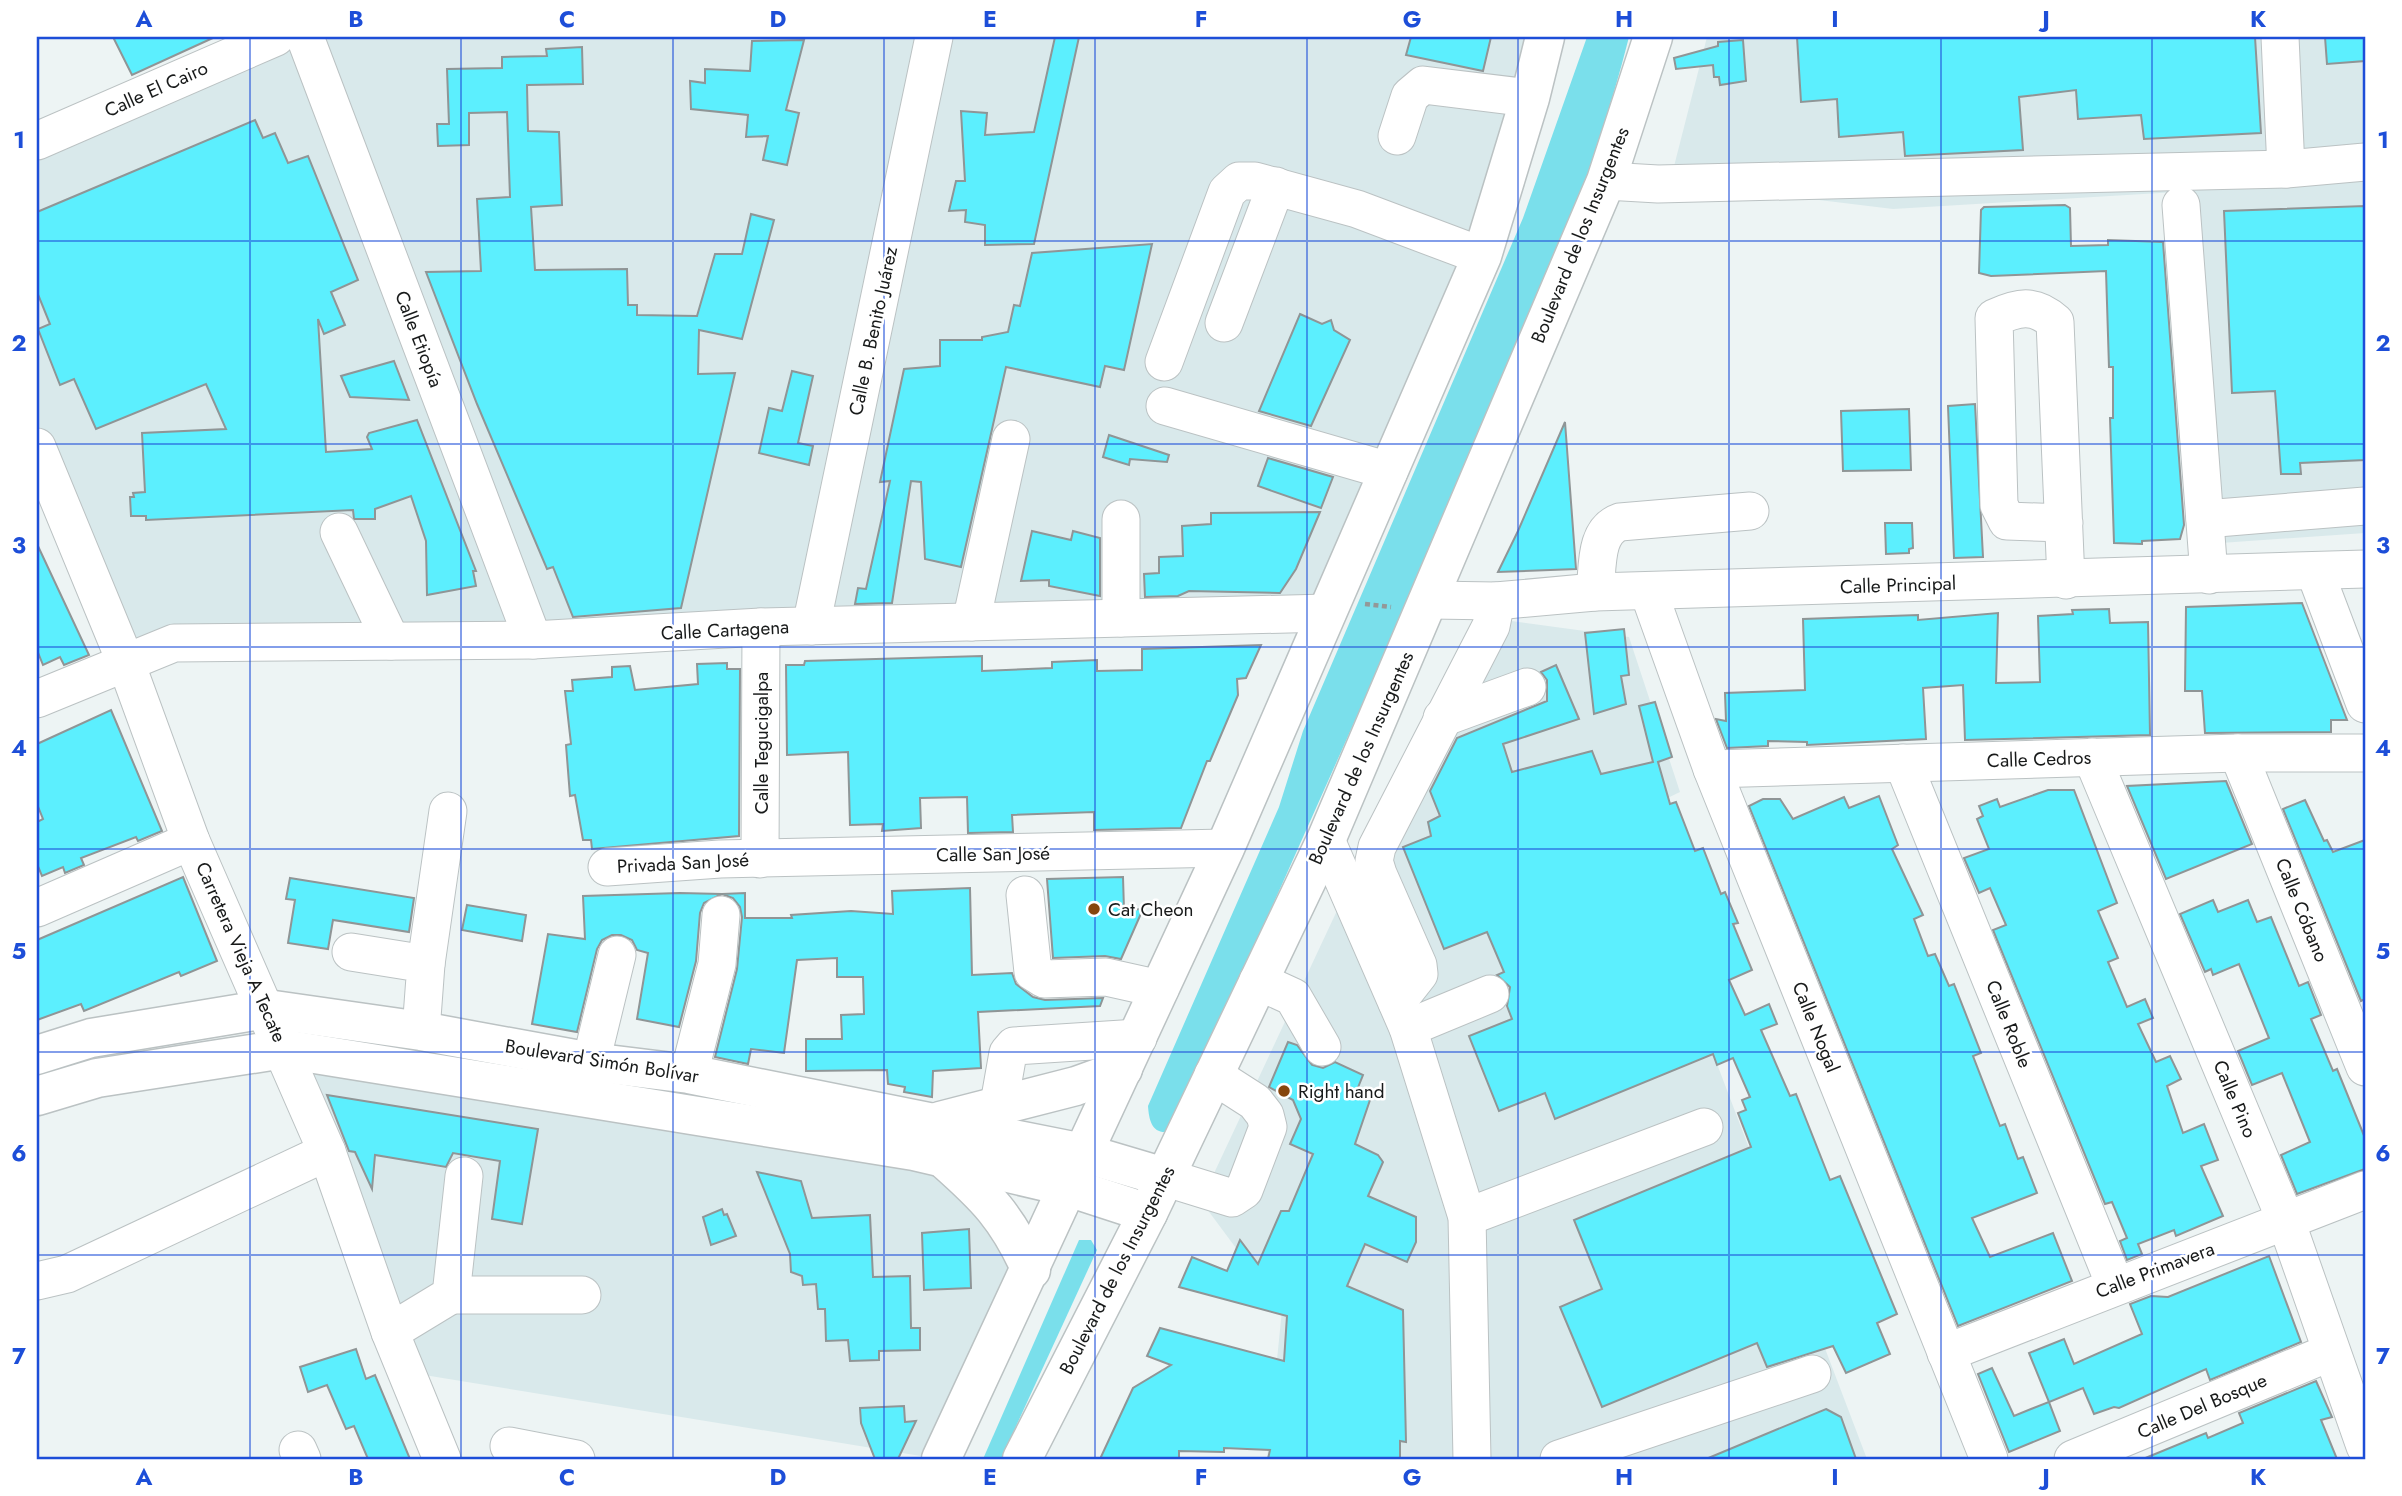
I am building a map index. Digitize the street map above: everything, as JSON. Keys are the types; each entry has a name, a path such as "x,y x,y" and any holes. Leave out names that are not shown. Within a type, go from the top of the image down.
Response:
{"main road":[{"path":"941,1459 1225,848 1482,256 1530,99 1545,37"},
{"name":"Boulevard de los Insurgentes","path":"1022,1459 1148,1213 1326,840 1606,181 1653,37"},
{"name":"Boulevard Simón Bolívar","path":"37,1055 92,1038 267,1009 421,1031 592,1062 689,1074 937,1139 1076,1170 1164,1177"},
{"name":"Boulevard Simón Bolívar","path":"37,1096 97,1079 284,1049 937,1139"},
{"path":"1031,1270 1007,1221 937,1139 999,1104 1076,1086 1130,1054"},
{"name":"Boulevard Simón Bolívar","path":"1076,1170 1148,1213"}],"street":[{"name":"Calle El Cairo","path":"37,141 276,37"},
{"name":"Calle Etiopía","path":"304,37 533,640"},
{"name":"Calle B. Benito Juárez","path":"811,626 934,37"},
{"path":"2280,37 2286,169"},
{"path":"1397,136 1410,96 1423,85 1530,99"},
{"path":"1606,181 1658,184 2286,169 2365,162"},
{"path":"1164,362 1227,192 1239,181 1255,181 1357,209 1482,256"},
{"path":"1224,323 1276,186"},
{"path":"2181,205 2209,575"},
{"path":"2064,523 2007,521 1999,505 1993,318 2014,308 2042,310 2055,322 2064,523 2066,580"},
{"path":"1165,406 1389,471"},
{"path":"971,622 1011,439"},
{"name":"Carretera Vieja A Tecate","path":"41,470 126,663 191,841 267,1009 327,1152 390,1332 442,1459"},
{"path":"2205,519 2365,506"},
{"path":"1595,592 1602,537 1608,526 1620,522 1750,511"},
{"path":"1121,519 1121,618"},
{"path":"339,532 391,641"},
{"name":"Calle Principal","path":"1428,605 1595,592 1648,593 2365,569"},
{"path":"2315,572 2365,704"},
{"name":"Calle Nogal","path":"1648,593 1712,769 1989,1459"},
{"path":"1403,1015 1419,974 1418,965 1374,861 1377,847 1491,626 1496,601"},
{"name":"Calle Cartagena","path":"37,699 174,643 533,640 761,627 1121,618 1330,607"},
{"name":"Calle Tegucigalpa","path":"760,859 761,627"},
{"path":"1442,718 1527,687"},
{"name":"Calle Cedros","path":"1712,769 2238,753 2365,753"},
{"name":"Calle Cóbano","path":"2238,753 2365,1066"},
{"name":"Calle Pino","path":"2092,757 2286,1221 2365,1446"},
{"name":"Calle Roble","path":"1903,763 2115,1285"},
{"path":"421,1031 426,964 449,811"},
{"path":"1326,840 1403,1015 1467,1217 1472,1459"},
{"path":"37,908 191,841"},
{"name":"Calle San José","path":"760,859 1225,848"},
{"name":"Privada San José","path":"607,867 720,889 760,859"},
{"path":"689,1074 717,964 720,889"},
{"path":"1025,895 1033,972 1037,976 1044,979 1106,977 1160,989"},
{"path":"351,952 426,964"},
{"path":"592,1062 617,955"},
{"path":"1258,981 1293,997 1322,1047"},
{"path":"1403,1015 1490,994"},
{"path":"999,1104 1008,1053 1014,1045 1130,1054"},
{"path":"1164,1177 1232,1198 1244,1190 1268,1127 1265,1115 1255,1102 1213,1075"},
{"path":"1467,1217 1704,1128"},
{"path":"37,1281 67,1274 327,1152"},
{"path":"451,1295 464,1176"},
{"name":"Calle Primavera","path":"1946,1353 2115,1285 2365,1190"},
{"path":"390,1332 451,1295 582,1294"},
{"name":"Calle Del Bosque","path":"2073,1459 2331,1352"},
{"path":"1559,1459 1812,1374"},
{"path":"509,1446 576,1459"}],"path":[{"path":"1330,607 1428,605"}],"shaded area":[{"path":"279,37 1556,37 1330,595 134,655 37,426 37,134"},
{"path":"1587,37 1629,37 1594,154 1553,270 1522,346 1172,1131 1156,1130 1151,1122 1148,1106 1279,807 1303,731 1523,218"},
{"path":"1707,37 2365,37 2365,533 2192,545 2193,191 1893,209 1670,182"},
{"path":"1475,616 1629,637 1680,792 1624,819 1867,1459 1267,1459 1282,1310 1201,1201"},
{"path":"279,1051 938,1167 987,1205 1021,1283 933,1458 412,1373"},
{"path":"1079,1240 1091,1240 1097,1250 1001,1459 983,1459"}],"building":[{"path":"113,37 215,37 132,75"},
{"path":"1055,37 1079,37 1034,244 985,245 985,225 965,222 966,210 949,211 956,181 965,181 961,111 987,113 985,135 1034,132"},
{"path":"1411,37 1491,37 1483,71 1406,55"},
{"path":"1797,37 2255,37 2261,133 2144,139 2141,115 2078,119 2076,90 2019,97 2023,150 1905,156 1903,132 1839,137 1837,99 1801,102"},
{"path":"2325,37 2365,37 2365,61 2327,64"},
{"path":"804,40 786,110 799,113 787,165 763,160 768,136 746,137 748,115 691,109 690,81 705,83 705,69 750,71 752,41"},
{"path":"1743,40 1746,81 1720,85 1719,77 1714,77 1713,65 1676,69 1674,58 1718,46 1718,42"},
{"path":"582,47 583,84 527,85 528,131 559,132 562,205 531,207 535,270 627,269 628,305 637,305 637,315 697,316 715,254 742,254 751,214 774,220 742,339 699,330 698,374 735,373 681,608 573,617 553,567 547,569 477,404 426,272 481,271 477,199 510,197 507,112 469,113 469,145 438,146 437,124 449,124 447,69 502,68 502,57 547,56 546,49"},
{"path":"255,120 263,138 275,133 288,163 308,156 358,280 331,292 345,325 324,334 318,319 326,452 372,449 367,437 369,433 417,420 476,571 473,571 476,586 427,595 426,541 411,496 375,509 375,519 354,519 353,510 146,520 146,516 131,516 130,497 134,497 133,493 145,492 142,433 226,429 206,384 96,429 74,379 60,385 38,329 50,324 37,292 37,212"},
{"path":"2065,205 2070,208 2071,246 2108,245 2108,240 2163,242 2184,525 2180,539 2142,541 2142,544 2114,543 2110,418 2113,418 2113,367 2109,367 2106,271 1991,276 1979,273 1981,210 1984,207"},
{"path":"2365,206 2365,460 2300,463 2301,474 2281,474 2275,391 2232,393 2224,211"},
{"path":"1152,244 1124,370 1105,366 1100,387 1006,367 961,567 925,559 921,482 911,481 892,603 855,604 858,588 866,589 890,481 880,482 904,369 940,366 940,340 982,340 982,337 1008,332 1014,305 1020,306 1032,253"},
{"path":"1300,314 1322,324 1331,320 1334,330 1350,340 1311,426 1259,411"},
{"path":"394,361 409,400 350,397 341,376"},
{"path":"792,371 813,376 798,443 813,446 809,465 759,453 769,408 782,411"},
{"path":"1975,404 1983,557 1954,558 1948,406"},
{"path":"1909,409 1911,470 1843,471 1841,411"},
{"path":"1565,422 1576,569 1498,572 1518,531"},
{"path":"1109,435 1169,455 1167,462 1130,459 1129,465 1103,457"},
{"path":"1268,458 1333,477 1321,508 1258,486"},
{"path":"1320,512 1296,569 1280,593 1189,591 1178,596 1145,597 1144,574 1159,573 1159,557 1183,556 1182,526 1211,524 1211,513"},
{"path":"1885,523 1912,523 1913,548 1909,549 1909,553 1886,554"},
{"path":"1032,531 1071,540 1073,531 1100,538 1100,596 1049,586 1049,580 1021,581"},
{"path":"37,544 89,655 64,665 60,657 43,665 37,650"},
{"path":"2302,603 2347,720 2331,720 2331,732 2205,733 2202,691 2185,691 2186,607"},
{"path":"2109,609 2110,623 2148,622 2150,735 1965,740 1963,685 1923,688 1926,739 1807,745 1807,742 1768,741 1768,746 1727,748 1716,719 1726,721 1725,693 1805,690 1803,619 1918,615 1918,620 1998,613 1996,683 2040,682 2038,616 2073,614 2072,610"},
{"path":"1624,629 1629,675 1621,676 1626,704 1594,714 1585,633"},
{"path":"1261,645 1246,678 1237,679 1238,695 1210,761 1207,761 1181,828 1094,830 1094,812 1012,815 1013,832 968,833 967,797 920,798 921,828 882,831 883,824 850,825 848,752 787,755 786,665 804,665 805,661 982,656 982,671 1052,668 1052,662 1097,660 1097,671 1142,670 1142,649"},
{"path":"727,663 727,669 740,669 739,836 592,849 591,840 583,840 575,795 570,796 566,745 571,744 565,691 573,691 572,680 612,677 612,667 630,666 635,690 698,684 697,664"},
{"path":"1556,665 1579,719 1503,744 1512,772 1592,751 1601,774 1653,762 1639,706 1655,702 1672,757 1658,762 1670,804 1676,802 1695,851 1703,848 1721,894 1725,892 1738,923 1733,924 1752,970 1729,980 1745,1015 1769,1004 1777,1024 1761,1030 1790,1096 1796,1094 1830,1180 1840,1176 1897,1314 1877,1323 1890,1354 1846,1373 1833,1346 1767,1367 1757,1343 1602,1407 1560,1307 1602,1289 1574,1220 1751,1147 1738,1113 1746,1110 1742,1100 1750,1097 1733,1058 1717,1065 1713,1054 1555,1119 1545,1093 1499,1111 1469,1036 1512,1019 1507,1006 1510,987 1497,975 1504,972 1487,932 1444,949 1403,847 1431,836 1428,822 1440,816 1430,791 1457,738 1547,701 1547,680 1541,672"},
{"path":"111,710 162,831 138,841 136,837 81,858 84,865 65,873 63,867 42,876 37,864 37,822 43,819 37,804 37,744"},
{"path":"2226,781 2252,844 2166,879 2127,786"},
{"path":"2048,790 2074,790 2117,903 2098,911 2118,958 2108,962 2127,1007 2145,999 2153,1018 2138,1024 2156,1062 2170,1056 2181,1079 2167,1086 2183,1133 2204,1124 2218,1160 2201,1166 2223,1216 2176,1236 2174,1230 2138,1244 2142,1254 2127,1260 2120,1241 2127,1238 2112,1202 2105,1204 1993,930 2006,925 1990,888 1979,893 1964,858 1989,849 1977,819 1983,816 1979,806 1997,799 2000,807"},
{"path":"1879,796 1898,845 1892,849 1923,915 1914,919 1928,956 1935,954 1949,986 1954,984 1981,1053 1973,1056 2000,1126 2005,1124 2018,1159 2023,1157 2037,1193 1972,1218 1990,1257 2053,1233 2072,1281 1958,1326 1749,806 1763,799 1780,799 1793,819 1844,797 1849,808"},
{"path":"2305,800 2324,841 2327,840 2333,852 2365,840 2365,999 2361,1001 2283,809"},
{"path":"183,877 217,961 181,976 179,972 84,1011 81,1004 37,1020 37,940"},
{"path":"1123,877 1124,910 1143,909 1121,959 1105,956 1053,958 1047,879"},
{"path":"290,878 414,898 409,932 333,920 328,949 288,943 295,900 286,899"},
{"path":"970,888 972,975 1012,973 1016,984 1033,997 1045,1000 1103,998 1100,1006 978,1012 981,1068 933,1071 932,1097 904,1092 905,1087 888,1084 887,1070 806,1071 806,1039 842,1039 841,1015 864,1014 863,977 837,977 837,958 797,960 784,1053 751,1049 748,1064 715,1057 737,969 742,917 740,907 733,898 722,894 745,893 745,918 792,918 791,915 851,911 893,914 892,891"},
{"path":"722,894 704,903 700,913 696,961 679,1027 637,1019 648,953 637,950 632,940 621,935 612,935 602,940 597,949 577,1032 532,1024 548,934 585,939 583,896"},
{"path":"2213,900 2218,912 2248,900 2257,922 2271,917 2299,986 2308,982 2321,1015 2311,1019 2333,1071 2337,1069 2365,1138 2365,1169 2297,1194 2281,1155 2310,1142 2282,1073 2252,1085 2238,1051 2269,1038 2239,964 2213,975 2211,969 2205,972 2180,914"},
{"path":"467,905 526,915 522,941 462,930"},
{"path":"1288,1042 1297,1045 1312,1065 1323,1068 1335,1062 1363,1075 1357,1090 1371,1097 1355,1144 1378,1155 1383,1162 1368,1196 1416,1217 1416,1242 1407,1262 1365,1244 1347,1286 1403,1310 1406,1442 1400,1441 1400,1459 1268,1459 1270,1450 1224,1448 1224,1452 1179,1451 1179,1459 1100,1459 1133,1388 1171,1365 1147,1356 1160,1328 1284,1361 1287,1316 1179,1287 1192,1257 1227,1271 1240,1240 1258,1264 1281,1211 1289,1211 1313,1154 1290,1144 1301,1119 1293,1100 1269,1087"},
{"path":"327,1095 538,1129 522,1224 492,1219 500,1161 453,1153 446,1167 375,1155 372,1189 355,1152 349,1151"},
{"path":"757,1172 801,1181 812,1218 870,1215 873,1277 910,1276 911,1328 920,1328 920,1350 879,1351 879,1360 850,1361 848,1340 826,1341 825,1309 818,1309 816,1284 803,1285 802,1276 791,1272 790,1254"},
{"path":"722,1209 724,1215 727,1214 736,1236 711,1245 703,1217"},
{"path":"969,1229 971,1288 924,1290 922,1233"},
{"path":"2269,1256 2301,1342 2210,1380 2206,1369 2119,1408 2114,1407 2094,1414 2083,1388 2049,1402 2029,1353 2064,1339 2074,1364 2142,1334 2130,1304 2151,1296 2168,1297"},
{"path":"356,1349 366,1379 375,1375 410,1459 368,1459 354,1426 346,1429 327,1385 308,1392 300,1367"},
{"path":"1992,1368 2014,1416 2049,1402 2060,1431 2009,1452 1978,1374"},
{"path":"2316,1381 2332,1417 2321,1420 2337,1459 2143,1459 2206,1433 2208,1438 2243,1423 2239,1413"},
{"path":"904,1406 905,1422 916,1421 898,1459 875,1459 861,1423 860,1408"},
{"path":"1826,1409 1841,1417 1856,1459 1706,1459"}],"place":[{"name":"Cat Cheon","path":"1094,909"},
{"name":"Right hand","path":"1284,1091"}]}
